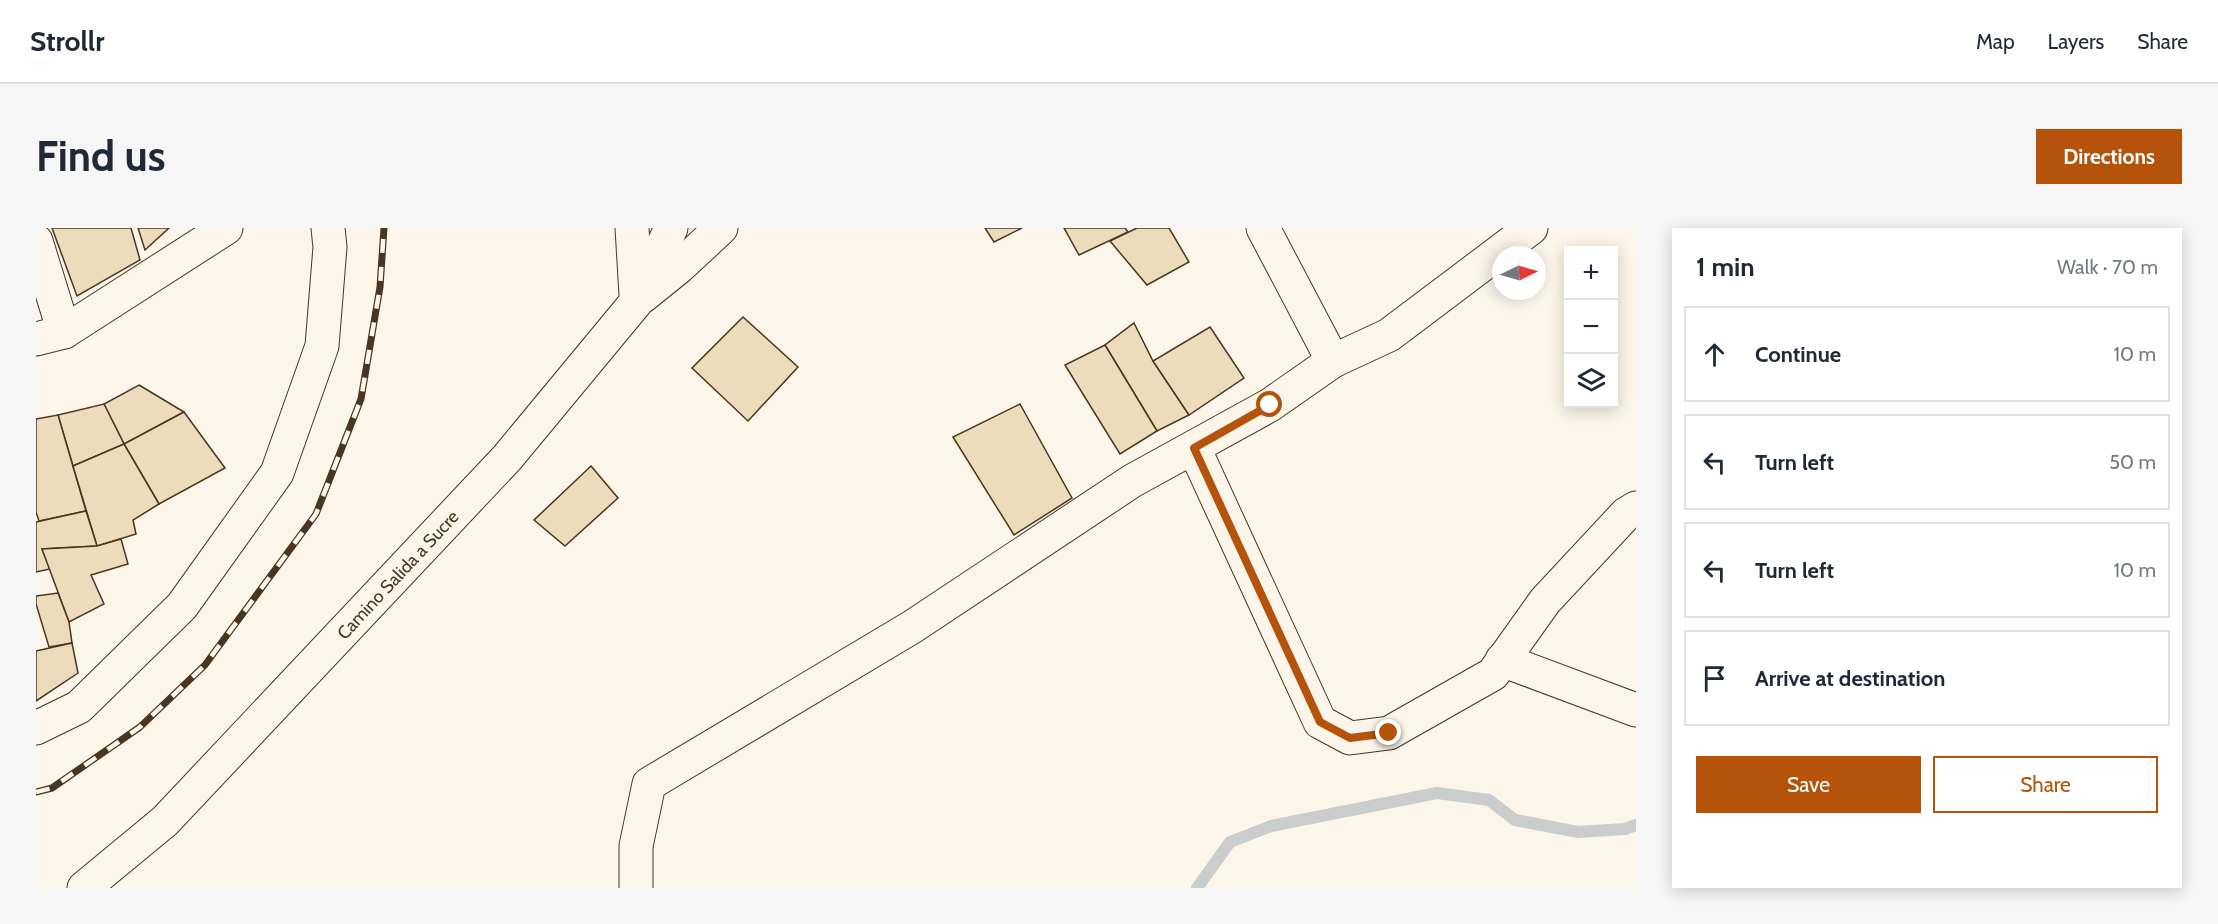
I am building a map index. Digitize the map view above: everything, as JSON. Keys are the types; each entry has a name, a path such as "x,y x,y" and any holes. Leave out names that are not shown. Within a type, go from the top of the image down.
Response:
{"street":[{"path":"36,241 50,336 226,228"},
{"path":"36,728 79,707 182,606 277,473 322,346 330,247 328,228"},
{"path":"632,228 637,301"},
{"name":"Camino Salida a Sucre","path":"84,888 165,821 358,619 507,458 637,301 671,228"},
{"path":"637,301 679,267 721,228"},
{"path":"1263,228 1333,361"},
{"path":"636,888 636,846 649,784 912,627 1132,481 1270,405 1333,361 1389,335 1531,228"},
{"path":"1194,448 1320,722 1350,738 1389,733 1493,674 1545,601 1626,514 1636,508"},
{"path":"1502,660 1636,710"}],"building":[{"path":"52,228 131,228 140,260 77,296"},
{"path":"138,228 169,228 145,250"},
{"path":"985,228 1022,228 994,242"},
{"path":"1064,228 1125,228 1128,232 1079,255"},
{"path":"1137,228 1169,228 1189,262 1147,285 1110,241"},
{"path":"743,317 798,367 748,421 692,368"},
{"path":"1134,323 1153,361 1189,415 1157,431 1105,345"},
{"path":"1210,327 1244,378 1189,415 1153,361"},
{"path":"1105,345 1157,431 1120,454 1065,365"},
{"path":"139,385 184,412 124,444 104,404"},
{"path":"104,404 124,444 73,466 58,415"},
{"path":"1020,404 1072,498 1014,535 953,437"},
{"path":"184,412 225,468 159,504 124,444"},
{"path":"58,415 86,511 39,521 36,512 36,419"},
{"path":"124,444 159,504 133,520 136,534 97,546 73,466"},
{"path":"591,466 618,498 565,546 534,520"},
{"path":"86,511 97,546 42,549 50,569 36,572 36,522"},
{"path":"121,539 128,564 91,575 104,604 69,622 42,549 97,546"},
{"path":"58,593 69,622 72,643 49,647 36,604 36,596"},
{"path":"72,643 78,673 36,701 36,651"}],"waterway":[{"path":"1197,888 1230,842 1271,826 1437,793 1489,800 1515,820 1578,832 1625,829 1636,825"}],"railway":[{"path":"36,792 52,788 140,727 205,665 316,514 361,399 380,287 384,228"}],"route":[{"path":"1270,405 1194,448 1320,722 1350,738 1389,733"}]}
